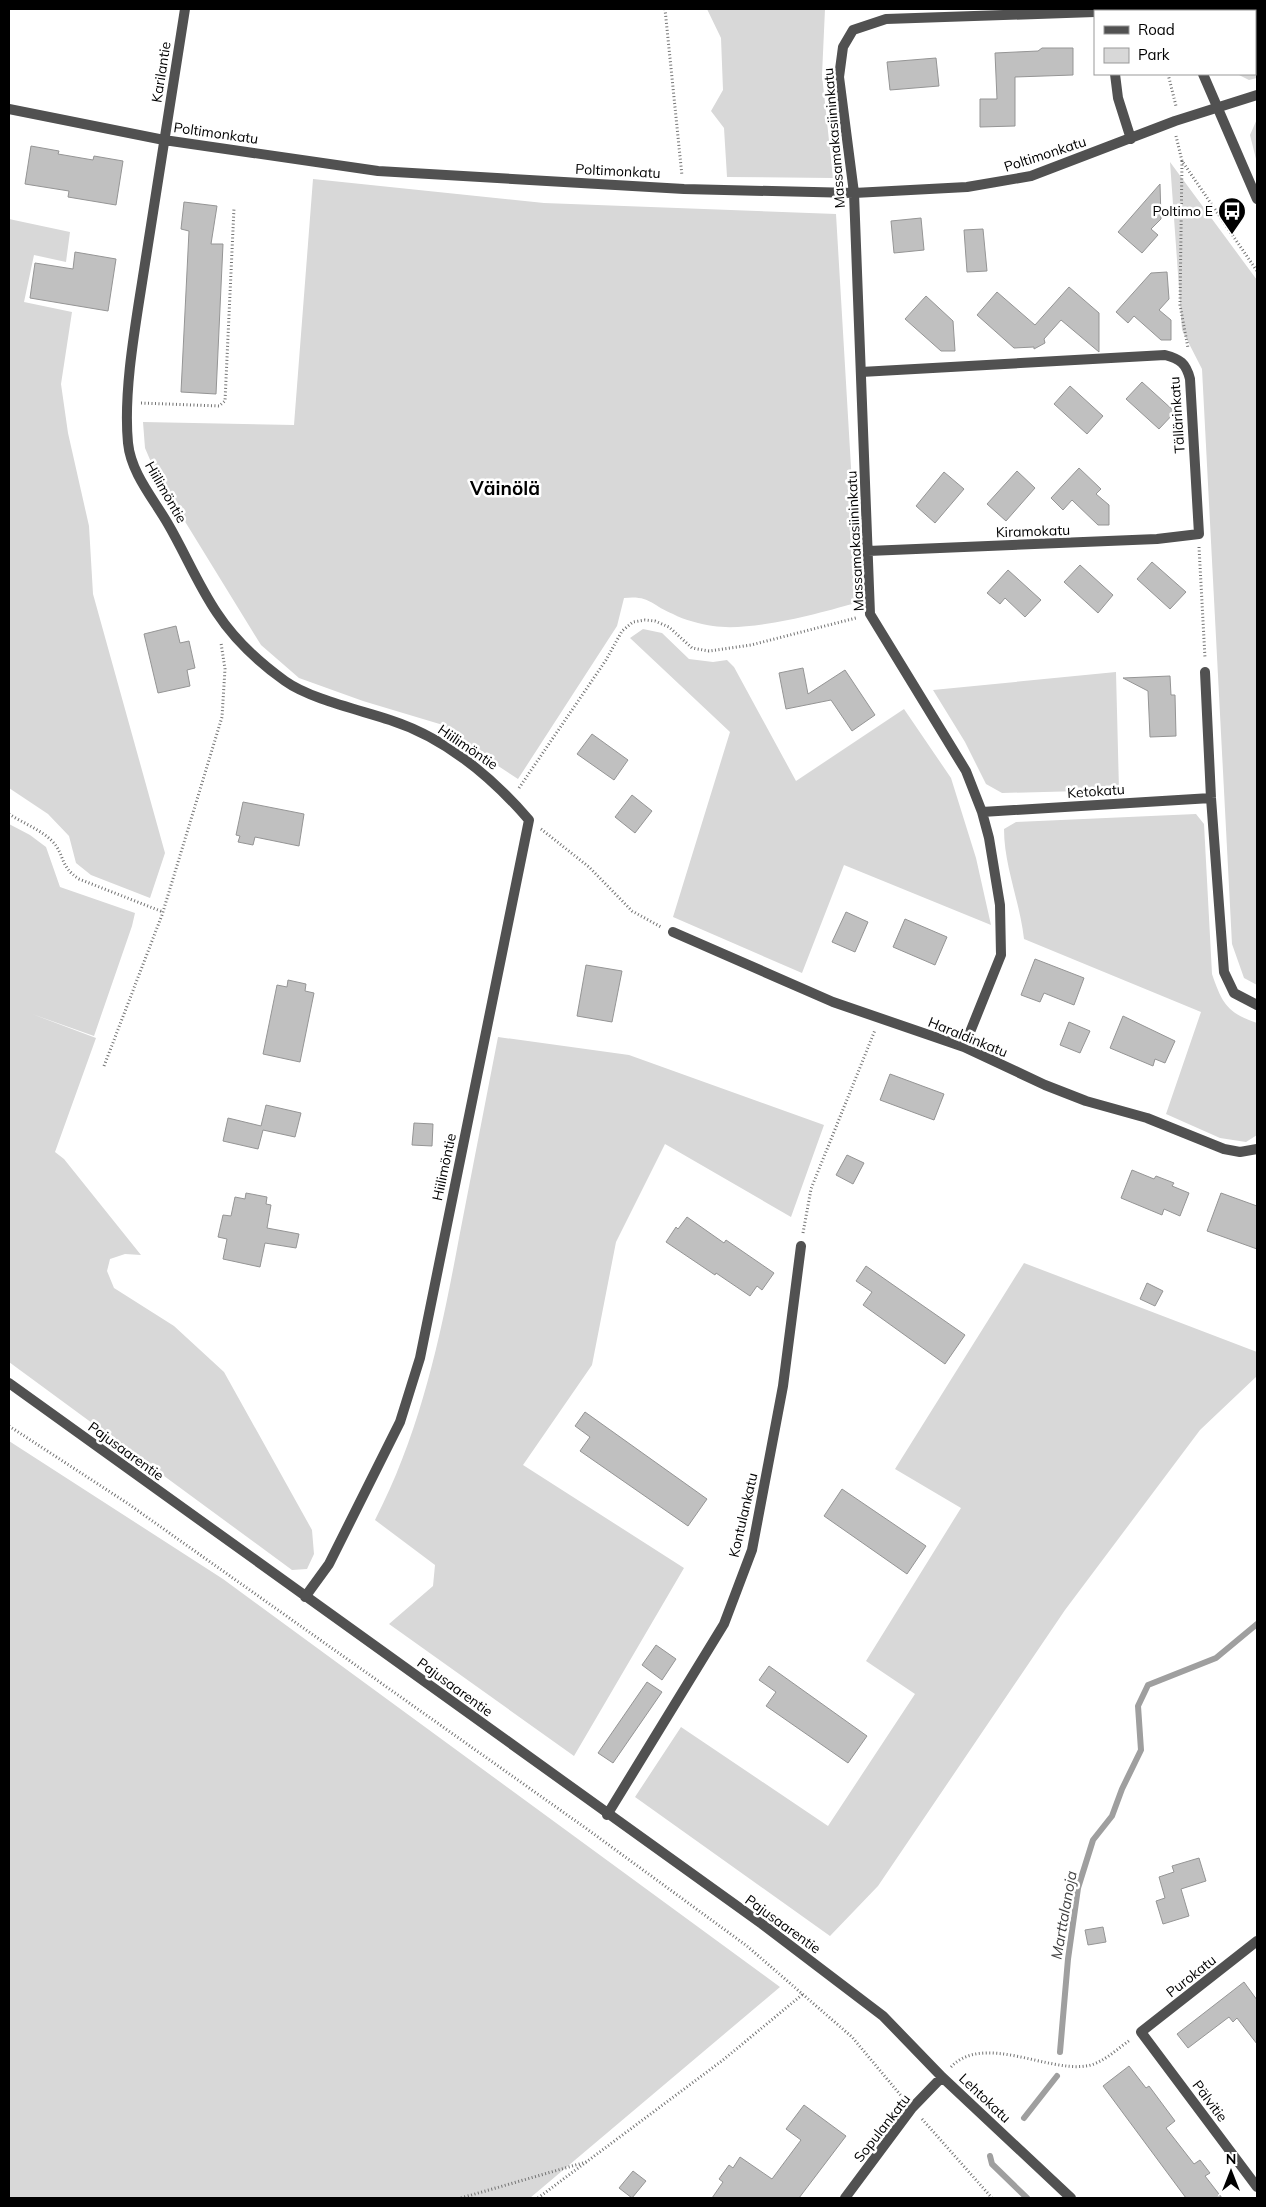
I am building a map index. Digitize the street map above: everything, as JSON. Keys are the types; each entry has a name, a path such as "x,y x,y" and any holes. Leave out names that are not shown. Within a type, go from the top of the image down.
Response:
{"street":[{"name":"Karilantie","path":"164,140 185,9"},
{"name":"Massamakasiininkatu","path":"964,1046 998,964 1002,945 1000,905 989,838 982,812 966,771 870,614 854,193 839,78 843,47 853,30 886,19 1094,12"},
{"path":"1115,75 1118,98 1131,139"},
{"path":"1203,75 1257,199"},
{"name":"Poltimonkatu","path":"9,109 164,140 378,171 684,189 854,193 967,187 1031,176 1176,121 1257,95"},
{"name":"Hiilimöntie","path":"164,140 136,326 128,402 128,444 137,473 169,525 216,613 238,640 300,690 418,731 482,770 529,820 420,1358 400,1422 329,1564 305,1597"},
{"name":"Tällärinkatu","path":"861,372 1165,355 1180,360 1188,370 1190,379 1199,534"},
{"name":"Kiramokatu","path":"868,551 1157,540 1199,534"},
{"path":"1205,672 1211,798 1224,972 1234,993 1257,1005"},
{"name":"Ketokatu","path":"982,812 1211,798"},
{"name":"Haraldinkatu","path":"673,932 828,1000 964,1046 1052,1088 1086,1101 1148,1118 1224,1149 1240,1152 1257,1149"},
{"name":"Kontulankatu","path":"607,1815 724,1624 752,1550 783,1386 801,1246"},
{"name":"Pajusaarentie","path":"9,1383 607,1815 762,1924 883,2016"},
{"name":"Purokatu","path":"1141,2032 1257,1941"},
{"name":"Lehtokatu","path":"883,2016 942,2077 1071,2198"},
{"name":"Pälvitie","path":"1141,2032 1257,2187"},
{"name":"Sopulankatu","path":"845,2198 912,2108 942,2077"}],"path":[{"path":"665,9 684,189"},
{"path":"1168,75 1176,106"},
{"path":"1176,135 1182,161 1180,306 1188,350"},
{"path":"1182,161 1257,270"},
{"path":"128,402 219,406 225,401 234,208"},
{"path":"1199,534 1205,672"},
{"path":"511,799 606,660 622,631 633,622 655,621 669,627 692,648 709,651 751,645 870,614"},
{"path":"104,1066 162,912 222,717 225,669 221,641"},
{"path":"9,814 53,842 68,872 78,879 162,912"},
{"path":"529,820 589,867 632,911 673,932"},
{"path":"801,1246 810,1189 880,1019"},
{"path":"9,1426 127,1503 587,1829 747,1946 852,2037 992,2198"},
{"path":"538,2198 589,2162 723,2060 803,1994"},
{"path":"942,2077 956,2062 966,2056 979,2053 1073,2066 1095,2064 1141,2032"},
{"path":"461,2198 589,2162"}],"green space":[{"path":"707,9 825,9 822,75 833,178 727,177 724,128 711,111 723,90 721,38"},
{"path":"1257,9 1257,78 1249,80 1239,75 1256,75 1256,10 1210,10"},
{"path":"1257,119 1257,163 1250,135"},
{"path":"1170,162 1257,280 1257,985 1244,978 1232,944 1202,369 1182,330"},
{"path":"313,179 544,203 836,214 859,602 766,624 729,627 713,626 687,620 645,599 624,598 617,626 518,779 480,754 443,725 363,701 299,678 261,645 157,476 145,448 143,422 294,425"},
{"path":"9,219 70,232 66,262 34,255 24,302 72,312 61,384 68,433 89,526 93,594 165,853 150,898 91,875 76,863 69,836 48,814 9,788"},
{"path":"643,629 662,633 689,659 713,662 727,660 734,667 796,781 904,709 951,778 976,858 991,925 844,865 802,973 673,917 730,732 630,638"},
{"path":"1116,672 1119,790 1002,793 986,784 965,742 933,690"},
{"path":"1196,814 1204,824 1212,974 1227,1006 1239,1015 1257,1023 1257,1135 1246,1142 1220,1138 1166,1114 1201,1012 1024,939 1007,857 1004,829 1016,822"},
{"path":"9,824 30,835 46,847 60,887 135,913 94,1036 32,1014 96,1038 55,1152 64,1159 141,1255 125,1254 110,1259 107,1271 114,1288 174,1326 224,1372 312,1530 314,1554 307,1569 292,1570 9,1362"},
{"path":"498,1037 629,1055 824,1125 791,1217 665,1144 616,1242 592,1365 523,1465 684,1568 574,1756 389,1624 433,1586 435,1565 375,1520 405,1452 428,1382 445,1310"},
{"path":"1024,1263 1257,1352 1257,1376 1200,1430 1065,1610 878,1886 830,1936 635,1797 681,1727 828,1826 915,1694 866,1661 961,1508 895,1469"},
{"path":"9,1441 223,1579 780,1987 530,2198 9,2198"}],"building":[{"path":"1042,48 1073,48 1073,75 1015,77 1015,126 980,127 980,99 997,99 995,53 1038,51"},
{"path":"936,58 939,86 890,90 887,62"},
{"path":"31,146 59,151 58,154 93,160 94,156 123,161 116,205 68,197 69,191 25,184"},
{"path":"1160,184 1161,219 1151,229 1158,235 1142,253 1118,232"},
{"path":"184,202 217,206 211,244 223,244 216,394 181,392 189,231 181,229"},
{"path":"921,218 924,250 894,253 891,221"},
{"path":"983,229 987,271 967,272 964,230"},
{"path":"75,252 116,259 108,311 30,298 35,263 73,269"},
{"path":"1167,272 1169,299 1159,310 1171,320 1171,340 1161,340 1134,316 1128,323 1116,312 1151,273"},
{"path":"1069,287 1099,313 1099,352 1061,320 1044,339 1045,343 1034,349 1034,347 1014,348 977,315 997,292 1035,325"},
{"path":"926,296 953,321 955,351 941,351 905,319"},
{"path":"1142,382 1175,412 1159,429 1126,399"},
{"path":"1070,386 1103,416 1087,434 1054,404"},
{"path":"1079,468 1101,489 1096,494 1109,505 1109,525 1098,525 1072,500 1063,510 1051,498"},
{"path":"1017,471 1035,488 1006,521 987,504"},
{"path":"944,472 964,489 935,523 916,506"},
{"path":"1152,562 1186,592 1170,609 1137,579"},
{"path":"1080,565 1113,595 1098,613 1064,582"},
{"path":"1008,570 1041,600 1025,617 1005,598 1000,604 987,593"},
{"path":"176,626 180,643 189,641 195,668 187,670 190,686 158,693 144,634"},
{"path":"803,668 808,694 845,670 875,715 852,731 831,700 786,709 779,673"},
{"path":"1170,676 1171,695 1175,695 1176,736 1150,737 1148,691 1123,678"},
{"path":"592,734 628,760 614,780 577,754"},
{"path":"632,795 652,811 635,833 615,817"},
{"path":"243,802 304,814 299,846 255,837 253,845 238,842 240,836 236,835"},
{"path":"846,912 868,922 855,952 832,942"},
{"path":"905,919 947,937 935,965 893,947"},
{"path":"1035,959 1084,978 1074,1005 1044,993 1040,1002 1021,995"},
{"path":"586,965 622,971 612,1022 577,1016"},
{"path":"288,980 306,984 305,991 314,993 300,1062 263,1054 277,985 287,987"},
{"path":"1123,1016 1175,1041 1165,1063 1155,1059 1153,1066 1110,1048"},
{"path":"1069,1022 1090,1031 1080,1053 1060,1045"},
{"path":"890,1074 944,1094 934,1120 880,1100"},
{"path":"266,1105 301,1113 295,1137 263,1130 258,1149 223,1141 228,1118 261,1126"},
{"path":"414,1123 433,1124 432,1146 412,1145"},
{"path":"847,1155 864,1163 853,1184 836,1175"},
{"path":"1132,1170 1154,1179 1156,1176 1174,1183 1172,1186 1189,1193 1180,1216 1164,1209 1162,1215 1121,1198"},
{"path":"246,1193 267,1197 266,1204 271,1205 267,1228 299,1234 296,1248 265,1243 260,1267 223,1259 227,1239 218,1237 223,1215 231,1216 235,1197 245,1199"},
{"path":"1221,1193 1257,1206 1257,1249 1207,1231"},
{"path":"687,1217 724,1243 726,1240 774,1273 762,1290 757,1286 750,1296 666,1242 676,1227 678,1229"},
{"path":"866,1266 965,1335 945,1364 863,1305 872,1292 856,1281"},
{"path":"1147,1283 1163,1291 1155,1306 1140,1299"},
{"path":"585,1412 707,1499 688,1526 580,1451 590,1437 575,1426"},
{"path":"842,1489 926,1546 907,1574 824,1516"},
{"path":"656,1645 676,1659 662,1680 642,1665"},
{"path":"769,1666 867,1736 848,1763 766,1706 776,1692 759,1680"},
{"path":"647,1682 662,1692 613,1763 598,1753"},
{"path":"1199,1858 1206,1881 1181,1889 1189,1916 1163,1924 1156,1901 1165,1898 1159,1877 1174,1872 1172,1866"},
{"path":"1103,1927 1106,1942 1088,1945 1085,1930"},
{"path":"1244,1982 1257,2000 1257,2044 1237,2018 1233,2022 1229,2017 1188,2048 1177,2034"},
{"path":"1129,2066 1146,2088 1149,2086 1175,2121 1166,2128 1194,2164 1200,2160 1210,2173 1205,2176 1222,2198 1186,2198 1103,2086"},
{"path":"804,2105 846,2136 799,2198 712,2198 723,2182 719,2179 729,2165 733,2168 740,2157 772,2179 801,2140 786,2129"},
{"path":"633,2171 646,2181 632,2198 619,2188"}],"waterway":[{"name":"Marttalanoja","path":"1060,2052 1068,1959 1078,1888 1093,1840 1112,1816 1122,1789 1141,1750 1138,1706 1148,1685 1216,1658 1257,1624"},
{"name":"Marttalanoja","path":"1024,2118 1057,2076"},
{"name":"Marttalanoja","path":"990,2156 992,2164 1027,2198"}],"place":[{"name":"Poltimo E","path":"1232,235"}],"district":[{"name":"Väinölä","path":"505,488"}]}
